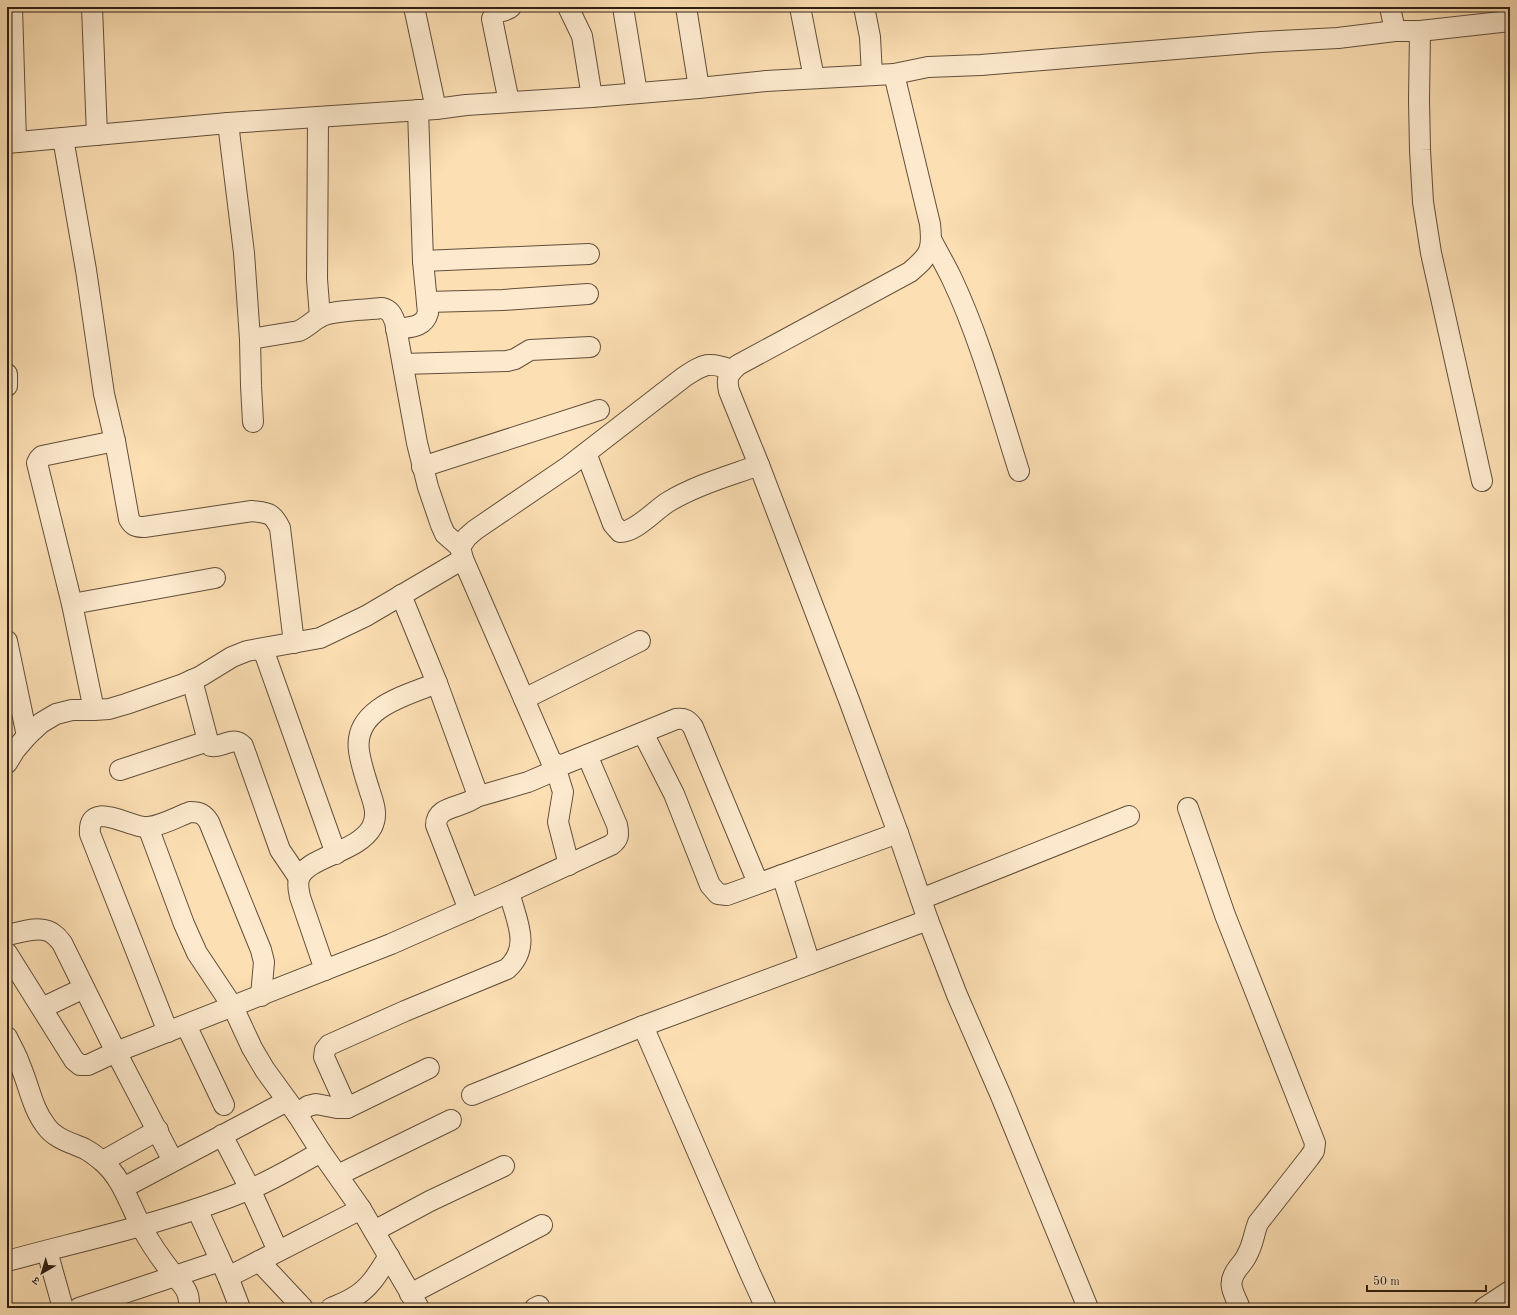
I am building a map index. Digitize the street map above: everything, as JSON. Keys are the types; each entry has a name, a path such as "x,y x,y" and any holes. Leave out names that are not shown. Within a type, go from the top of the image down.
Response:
{"street":[{"path":"12,7 11,142 228,123 318,118 427,110 466,105 592,97 766,81 894,74 928,68 1261,42 1338,38 1510,21"},
{"path":"92,7 97,135"},
{"path":"396,329 421,324 426,319 428,313 423,261 427,110 414,7"},
{"path":"509,102 492,19 496,12 508,10 511,7"},
{"path":"568,7 582,36 592,97"},
{"path":"623,7 637,93"},
{"path":"686,7 699,88"},
{"path":"800,7 814,78"},
{"path":"864,7 870,37 872,75"},
{"path":"1390,7 1395,32"},
{"path":"1420,31 1419,100 1423,202 1431,253 1482,481"},
{"path":"894,74 930,224 932,241 952,279 968,319 992,385 1019,471"},
{"path":"318,118 317,279 320,317"},
{"path":"228,123 244,253 254,422"},
{"path":"62,138 86,270 104,394 129,519 133,525 144,527 252,511 266,512 275,518 280,528 294,643"},
{"path":"932,241 928,254 922,262 910,272 738,365 732,370 727,381 729,391 759,465 898,832 928,920 957,995 1001,1096 1088,1308"},
{"path":"423,261 589,254"},
{"path":"427,302 503,300 588,294"},
{"path":"250,339 300,331 320,317 330,314 382,308 388,310 392,314 422,466 441,525 448,537 461,553 548,756 555,766 563,792 558,822 570,864"},
{"path":"403,364 507,361 530,350 590,347"},
{"path":"7,763 15,750 27,736 41,723 56,714 72,710 109,709 126,704 192,680 219,666 232,657 247,652 320,638 343,628 401,595 461,553 466,537 586,454 684,377 700,367 717,364 732,370"},
{"path":"7,374 7,386"},
{"path":"422,466 599,410"},
{"path":"94,710 72,604 38,463 42,456 114,441"},
{"path":"586,454 614,524 620,532 624,532 643,522 668,502 685,493 759,465"},
{"path":"72,604 215,578"},
{"path":"401,595 438,683 476,790 476,797"},
{"path":"7,641 27,736"},
{"path":"524,699 640,641"},
{"path":"262,649 336,854"},
{"path":"192,680 208,740 211,746 216,747 233,740 239,742 243,746 280,850 288,864 299,878"},
{"path":"325,970 300,897 298,887 299,878 305,870 314,864 336,854 365,837 372,827 376,812 364,774 359,750 361,732 372,715 387,703 438,683"},
{"path":"469,910 436,825 436,818 439,814 471,801 476,797 521,784 555,766 562,765 676,719 683,718 693,727 758,883"},
{"path":"643,733 674,794 710,884 718,894 727,895 898,832"},
{"path":"120,770 208,740"},
{"path":"7,953 74,1060 80,1065 88,1065 116,1052 391,944 611,845 617,840 619,834 617,825 587,755"},
{"path":"1188,808 1239,951 1315,1143 1314,1151 1309,1158 1258,1222 1253,1234 1252,1246 1247,1256 1231,1278 1232,1288 1240,1308"},
{"path":"168,1032 90,834 89,827 93,821 100,816 109,816 138,826 148,827 190,812 197,812 204,815 209,822 261,950 264,962 261,996"},
{"path":"921,899 1129,816"},
{"path":"148,827 184,924 197,953 233,1007 252,1048 321,1152 361,1208 415,1301 542,1225"},
{"path":"782,875 810,964"},
{"path":"347,1108 324,1057 325,1050 329,1045 405,1011 507,969 520,953 521,940 509,892"},
{"path":"472,1095 644,1026 928,920"},
{"path":"7,935 36,930 47,930 55,935 62,943 116,1052 173,1161"},
{"path":"42,1008 84,988"},
{"path":"186,1025 224,1105"},
{"path":"644,1026 746,1266 766,1308"},
{"path":"7,1037 20,1064 39,1117 47,1128 59,1138 87,1150 103,1161 115,1174 141,1226 165,1264 188,1292 188,1308"},
{"path":"123,1188 222,1135 292,1107 316,1104 337,1108 347,1108 428,1068"},
{"path":"338,1175 451,1120"},
{"path":"103,1161 158,1130"},
{"path":"222,1135 250,1189 278,1251"},
{"path":"7,1261 141,1226 196,1209 250,1189 321,1152"},
{"path":"374,1231 430,1201 504,1166"},
{"path":"79,1308 119,1302 176,1277 224,1269 259,1261 361,1208"},
{"path":"196,1209 224,1269 240,1308"},
{"path":"47,1251 63,1308"},
{"path":"331,1308 354,1297 367,1288 389,1256"},
{"path":"259,1261 303,1308"},
{"path":"1484,1308 1510,1291"}]}
